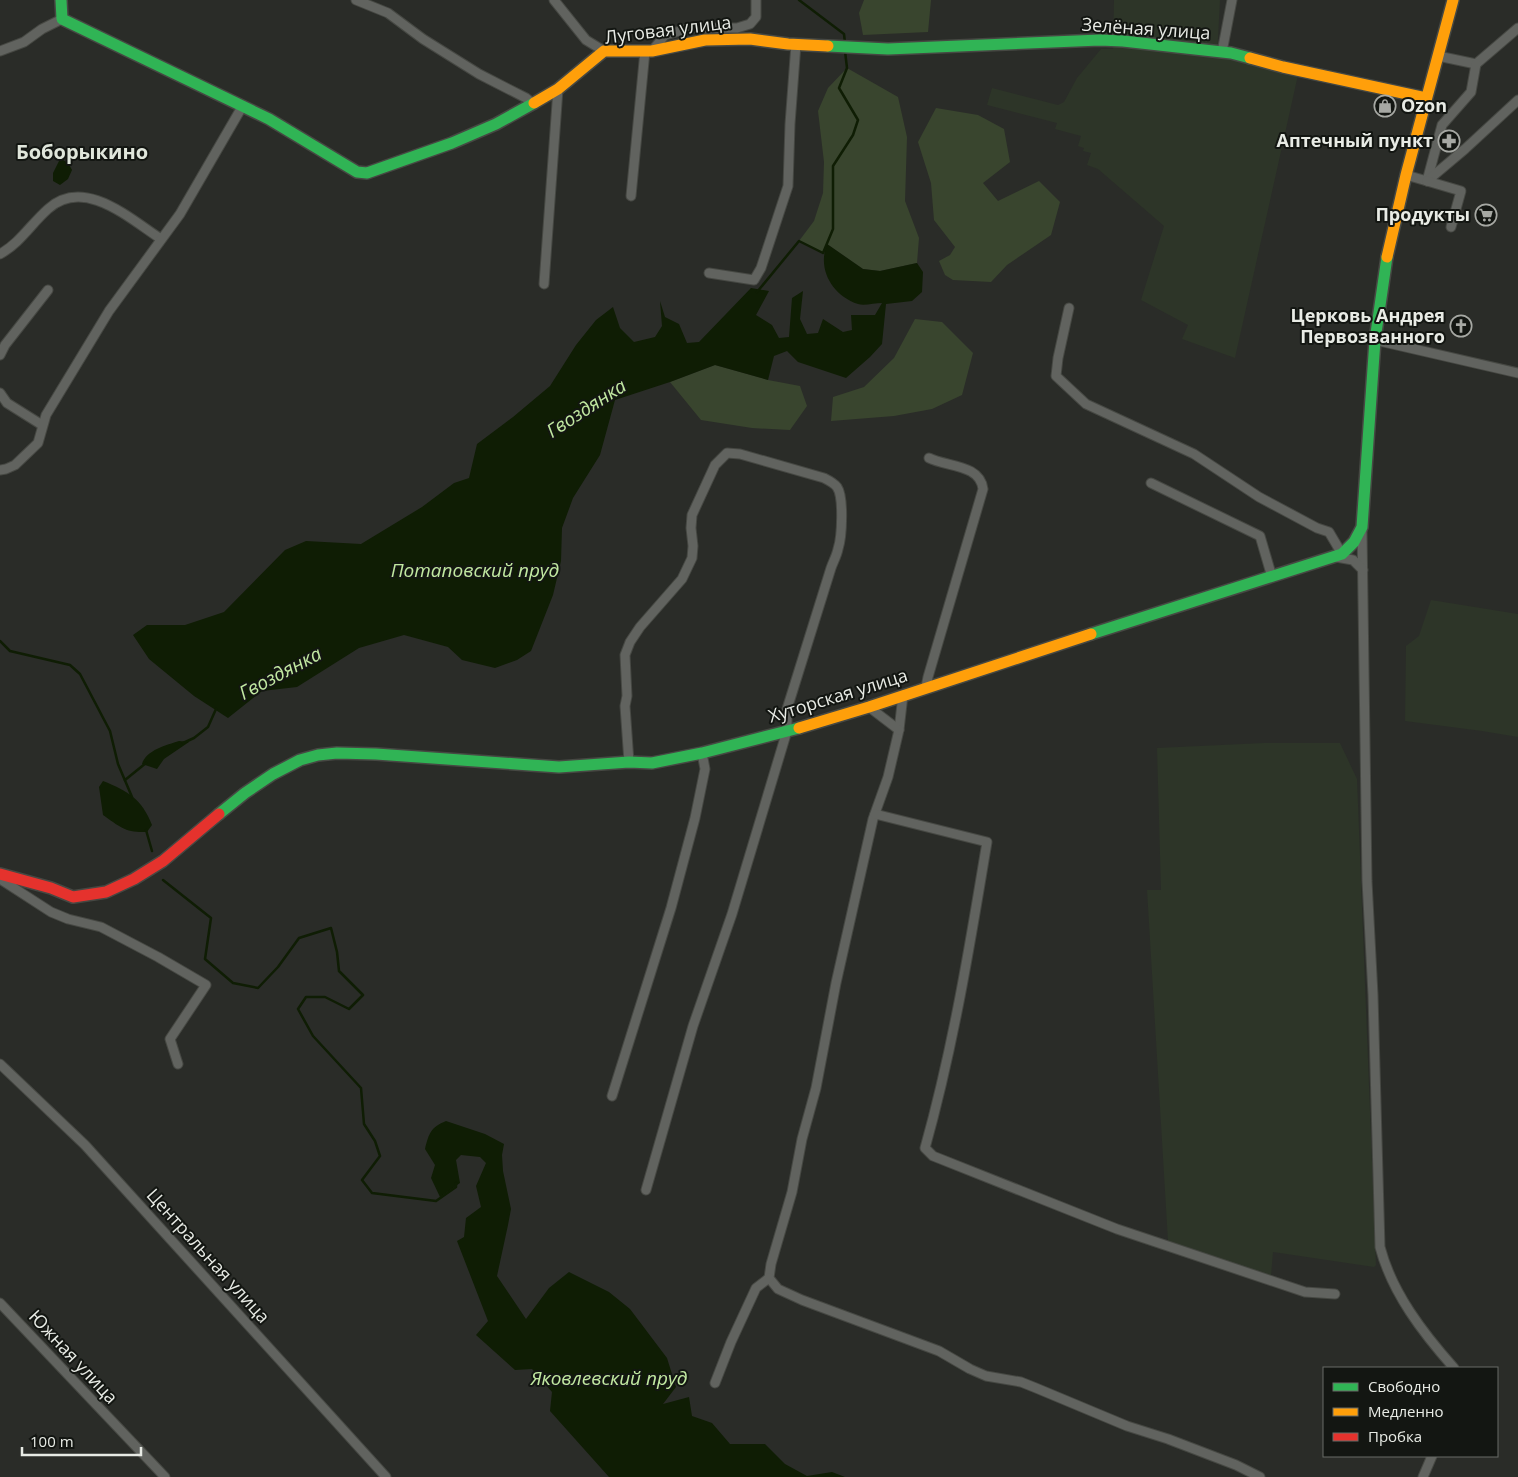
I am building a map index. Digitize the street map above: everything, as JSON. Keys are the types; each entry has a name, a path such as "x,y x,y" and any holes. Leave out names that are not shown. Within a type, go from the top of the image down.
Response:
{"main road":[{"path":"61,0 62,19"},
{"path":"1339,556 1349,550 1357,541 1362,527 1375,340 1387,254 1453,0"},
{"name":"Луговая улица","path":"62,19 269,119 357,172 366,173 452,143 496,124 558,89 604,51 648,51 705,40 750,39 831,46"},
{"name":"Зелёная улица","path":"831,46 911,48 1100,40 1146,43 1222,52 1426,98"},
{"name":"Хуторская улица","path":"0,874 52,888 74,897 91,896 124,885 149,870 270,776 299,760 314,756 345,753 376,754 559,767 629,762 652,763 702,753 869,707 1053,646 1339,556"}],"street":[{"path":"356,0 388,13 423,39 479,74 532,102"},
{"path":"554,0 586,40 604,51"},
{"path":"631,196 648,51 665,35 691,28 737,28 750,24 756,17 756,0"},
{"path":"1222,52 1232,0"},
{"path":"0,51 24,42 42,29 62,19"},
{"path":"1427,181 1442,125 1471,92 1476,64 1518,28"},
{"path":"709,273 754,280 761,268 788,186 796,44"},
{"path":"1438,56 1476,64"},
{"path":"544,284 558,89"},
{"path":"1427,181 1518,100"},
{"path":"0,470 15,465 38,443 46,415 109,311 180,214 242,107"},
{"path":"1406,175 1460,191 1451,227"},
{"path":"0,254 11,248 49,208 64,198 81,196 98,200 162,239"},
{"path":"0,355 5,345 48,290"},
{"path":"1069,308 1056,376 1086,404 1194,454 1259,497 1317,528 1329,532 1339,556 1353,560 1363,570"},
{"path":"1375,340 1518,373"},
{"path":"0,393 7,403 42,425"},
{"path":"629,762 625,706 627,692 625,654 640,627 682,579 692,558 692,516 715,465 727,453 740,454 824,478 837,487 841,532 838,550 787,709 787,731 732,914 693,1026 646,1190"},
{"path":"926,687 983,489 982,482 966,468 938,463 929,458"},
{"path":"1151,483 1260,536 1272,577"},
{"path":"1362,527 1367,881 1373,995 1380,1247 1384,1264 1411,1313 1430,1340 1453,1367"},
{"path":"715,1383 731,1342 756,1288 769,1278 771,1264 792,1192 802,1139 816,1088 836,983 875,814 888,777 903,695"},
{"path":"869,707 898,730"},
{"path":"612,1096 671,908 693,827 705,769 702,753"},
{"path":"875,814 987,842 950,1044 939,1097 925,1148 928,1152 933,1156 1117,1229 1305,1292 1335,1294"},
{"path":"0,879 51,912 101,928 158,957 206,985 170,1039 178,1064"},
{"name":"Центральная улица","path":"0,1064 85,1145 386,1477"},
{"path":"769,1278 778,1289 802,1300 939,1351 986,1376 1021,1382 1127,1426 1168,1439 1260,1477"},
{"name":"Южная улица","path":"0,1304 165,1477"},
{"path":"1423,1477 1432,1457"}],"shaded area":[{"path":"864,0 931,0 928,32 863,35 859,13"},
{"path":"1114,0 1220,0 1217,57 1298,75 1235,358 1182,339 1188,325 1141,300 1164,226 1098,169 1087,165 1091,153 1083,151 1084,148 1078,146 1081,136 1055,129 1057,123 987,105 992,88 1058,105 1064,102 1077,78 1101,49 1113,49"},
{"path":"847,68 898,97 907,137 905,201 919,238 917,263 880,271 863,269 827,244 823,253 799,241 814,221 823,193 824,162 818,111 828,88"},
{"path":"936,108 978,115 1004,129 1010,162 983,183 998,201 1039,181 1060,202 1051,235 1007,265 991,282 953,280 945,275 939,261 950,255 955,247 934,220 931,183 918,142"},
{"path":"915,319 942,322 973,353 962,395 932,409 894,416 831,421 833,397 864,387 894,358"},
{"path":"715,365 768,380 800,386 807,406 790,430 752,428 701,420 670,382"},
{"path":"1431,600 1518,614 1518,737 1405,721 1406,646 1419,636"},
{"path":"1264,743 1340,743 1357,779 1376,1265 1374,1267 1273,1252 1271,1276 1168,1241 1147,890 1161,890 1157,748"}],"water":[{"path":"63,160 68,163 72,170 68,179 60,185 53,181 53,173 59,161"},
{"name":"Потаповский пруд","path":"827,244 863,269 880,271 917,263 923,272 922,292 912,301 886,304 882,344 846,378 798,362 787,351 774,356 768,380 715,365 615,400 600,455 573,498 562,528 561,561 553,595 531,651 517,660 495,668 462,660 448,647 404,635 359,648 297,687 262,691 228,718 194,696 149,659 133,635 147,625 185,625 224,612 285,550 306,541 361,544 422,507 454,483 469,478 477,444 550,386 576,345 596,320 613,307 620,328 634,342 655,337 662,326 660,301 665,317 679,324 687,343 699,342 751,288 769,291 756,315 772,325 779,338 789,337 792,298 803,291 800,319 807,334 818,333 823,319 843,332 852,330 851,315 875,315 882,303 858,304 849,300 834,288 829,280 824,263 824,253"},
{"path":"179,741 189,742 164,759 157,769 142,764 144,759 152,752"},
{"path":"103,781 127,792 139,802 152,825 147,832 124,828 103,815 99,787"},
{"name":"Яковлевский пруд","path":"446,1121 485,1134 504,1144 502,1155 503,1171 511,1209 497,1276 526,1319 549,1288 569,1272 609,1292 630,1309 667,1358 676,1387 663,1404 689,1397 692,1416 712,1423 730,1444 765,1444 785,1464 807,1476 832,1472 845,1477 609,1477 550,1411 552,1392 532,1369 515,1370 476,1335 488,1321 457,1241 464,1237 466,1218 481,1207 476,1186 486,1163 480,1157 461,1155 456,1160 460,1183 440,1197 431,1178 435,1165 425,1149 431,1131"}],"waterway":[{"name":"Гвоздянка","path":"799,0 844,34 845,43"},
{"name":"Гвоздянка","path":"757,292 799,241 823,253 833,229 833,166 853,135 858,120 839,88 847,68 845,51"},
{"path":"0,641 10,651 70,665 80,674 110,731 118,764 132,797"},
{"name":"Гвоздянка","path":"183,743 194,738 208,727 216,709"},
{"name":"Гвоздянка","path":"125,780 146,763"},
{"name":"Гвоздянка","path":"146,830 152,851"},
{"name":"Гвоздянка","path":"163,880 211,918 205,959 233,983 258,988 278,967 299,938 331,928 337,952 339,971 363,995 349,1009 325,997 306,997 298,1009 313,1036 361,1088 364,1124 375,1141 380,1156 362,1180 372,1193 436,1201 456,1187 456,1183"}],"traffic: fast":[{"path":"61,0 62,19 269,119 357,172 367,173 452,143 496,124 534,103"},
{"path":"828,46 888,49 1100,40 1231,53 1250,58"},
{"path":"1091,634 1342,554 1354,542 1362,527 1375,340 1387,257"},
{"path":"219,814 273,774 300,760 318,755 337,753 376,754 559,767 629,762 652,763 702,753 799,728"}],"traffic: slow":[{"path":"1387,257 1406,175 1453,0"},
{"path":"534,103 558,89 604,51 652,51 705,40 750,39 788,44 828,46"},
{"path":"1250,58 1426,98"},
{"path":"799,728 1091,634"}],"traffic: jam":[{"path":"0,874 51,888 73,897 106,892 134,879 163,861 219,814"}],"place":[{"name":"Ozon","path":"1385,106"},
{"name":"Аптечный пункт","path":"1449,141"},
{"name":"Продукты","path":"1486,215"},
{"name":"Церковь Андрея Первозванного","path":"1461,326"}],"district":[{"name":"Боборыкино","path":"82,152"}]}
